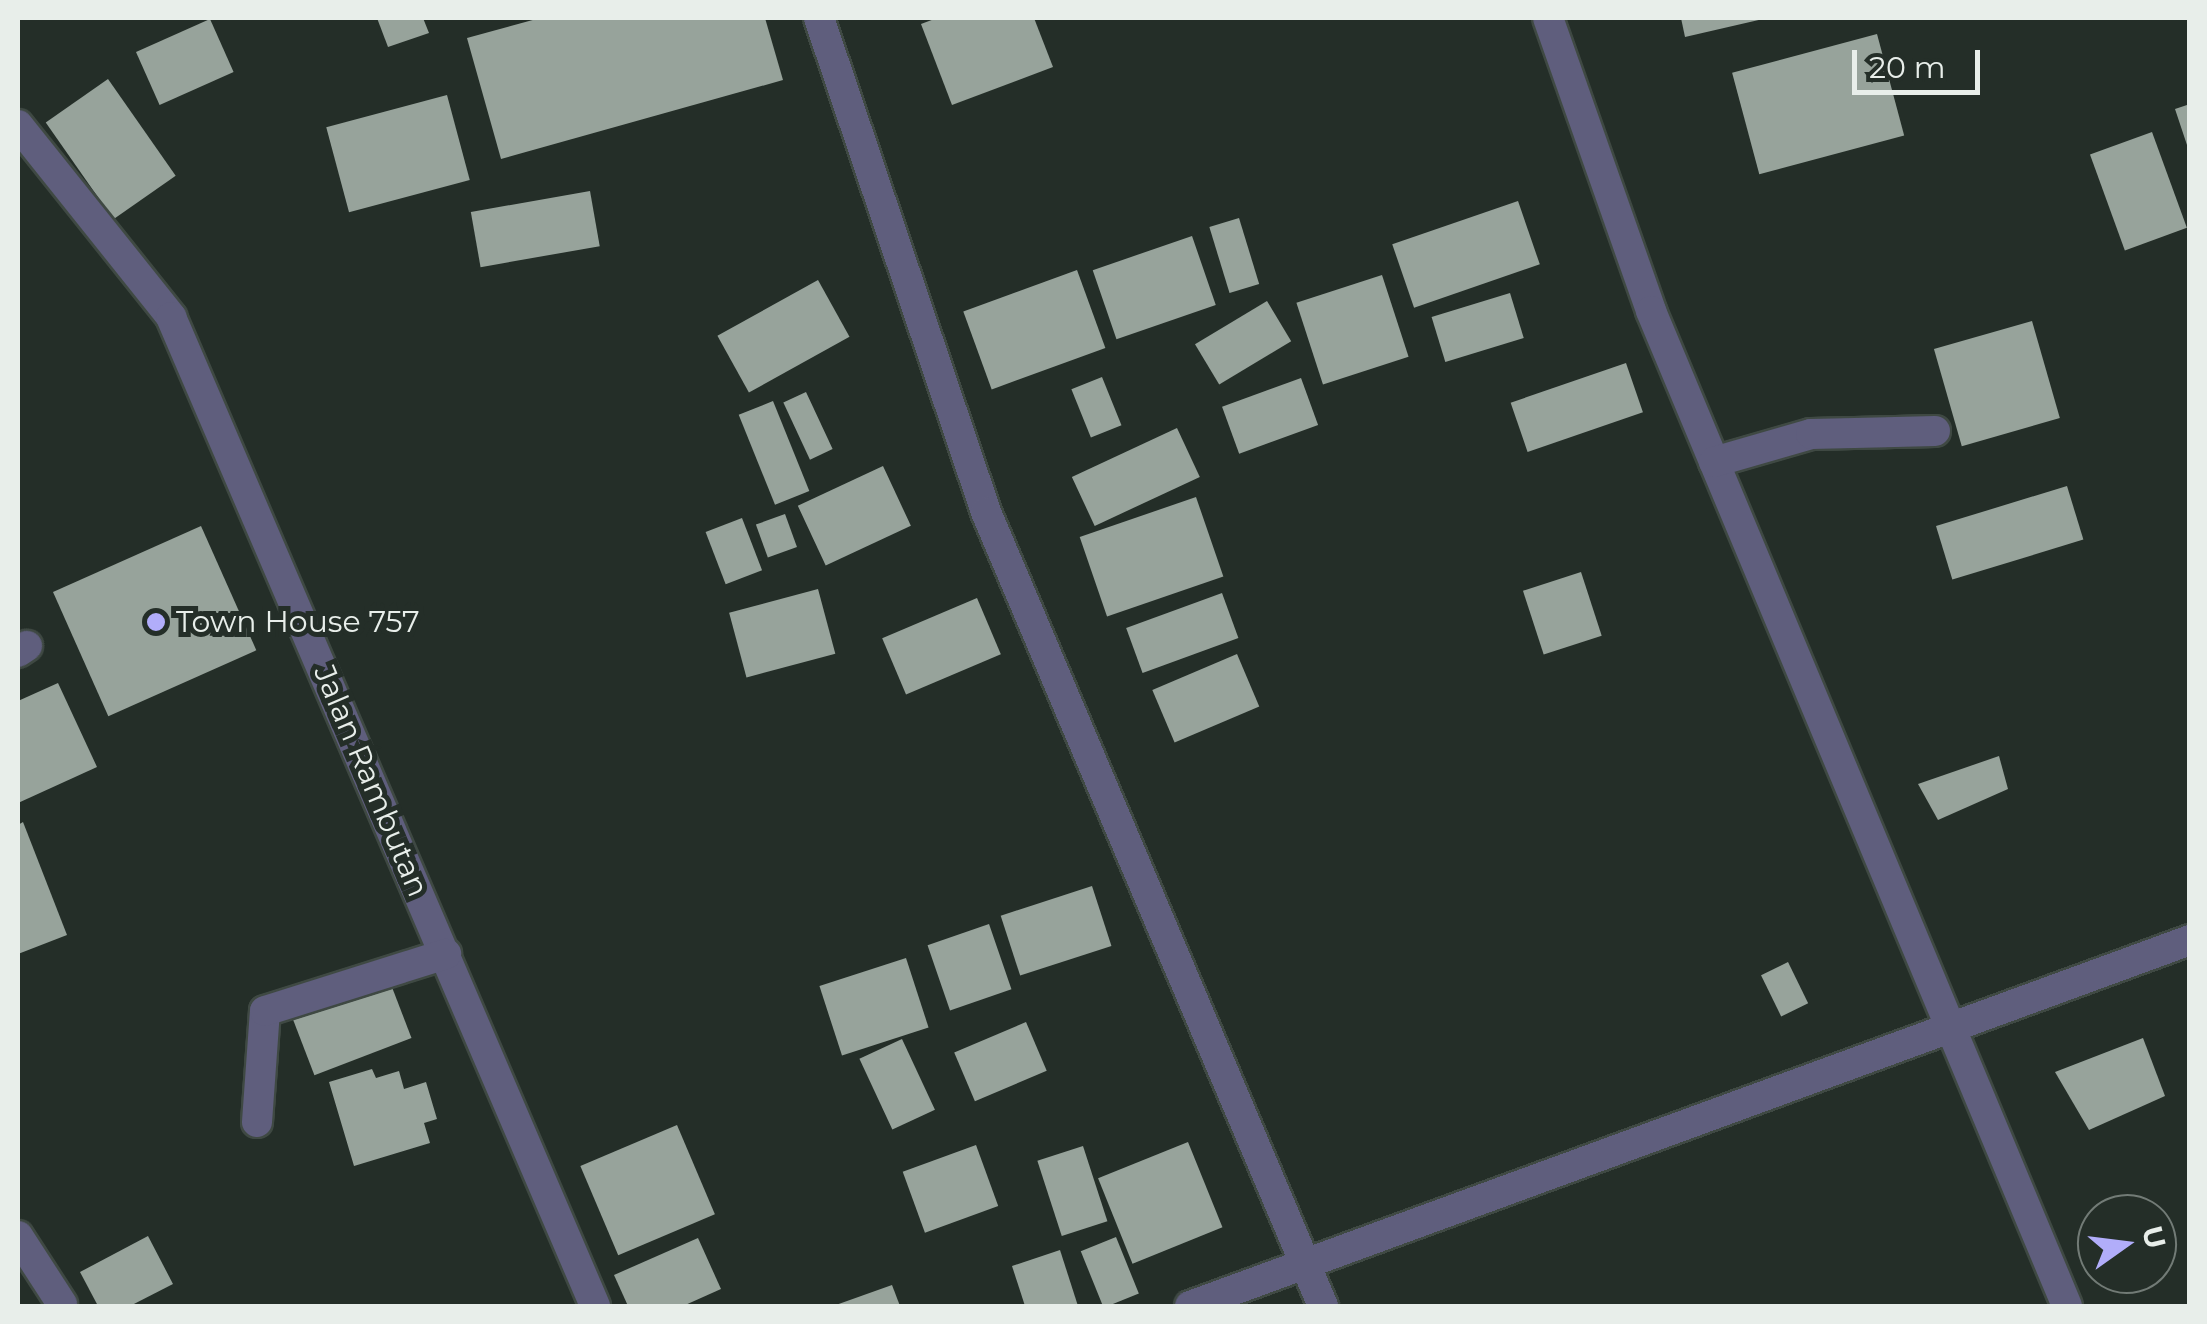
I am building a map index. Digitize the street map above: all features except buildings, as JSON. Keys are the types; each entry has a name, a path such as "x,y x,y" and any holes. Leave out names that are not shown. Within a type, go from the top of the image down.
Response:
{"street":[{"path":"819,18 986,512 1323,1306"},
{"path":"1548,18 1714,462 1946,1035 2066,1306"},
{"name":"Jalan Rambutan","path":"18,125 171,316 595,1306"},
{"path":"1714,462 1811,434 1934,431"},
{"path":"1190,1306 1946,1035 2190,940"},
{"path":"258,1122 265,1012 446,954"},
{"path":"18,1236 62,1304"}],"place":[{"name":"Town House 757","path":"156,622"}]}
